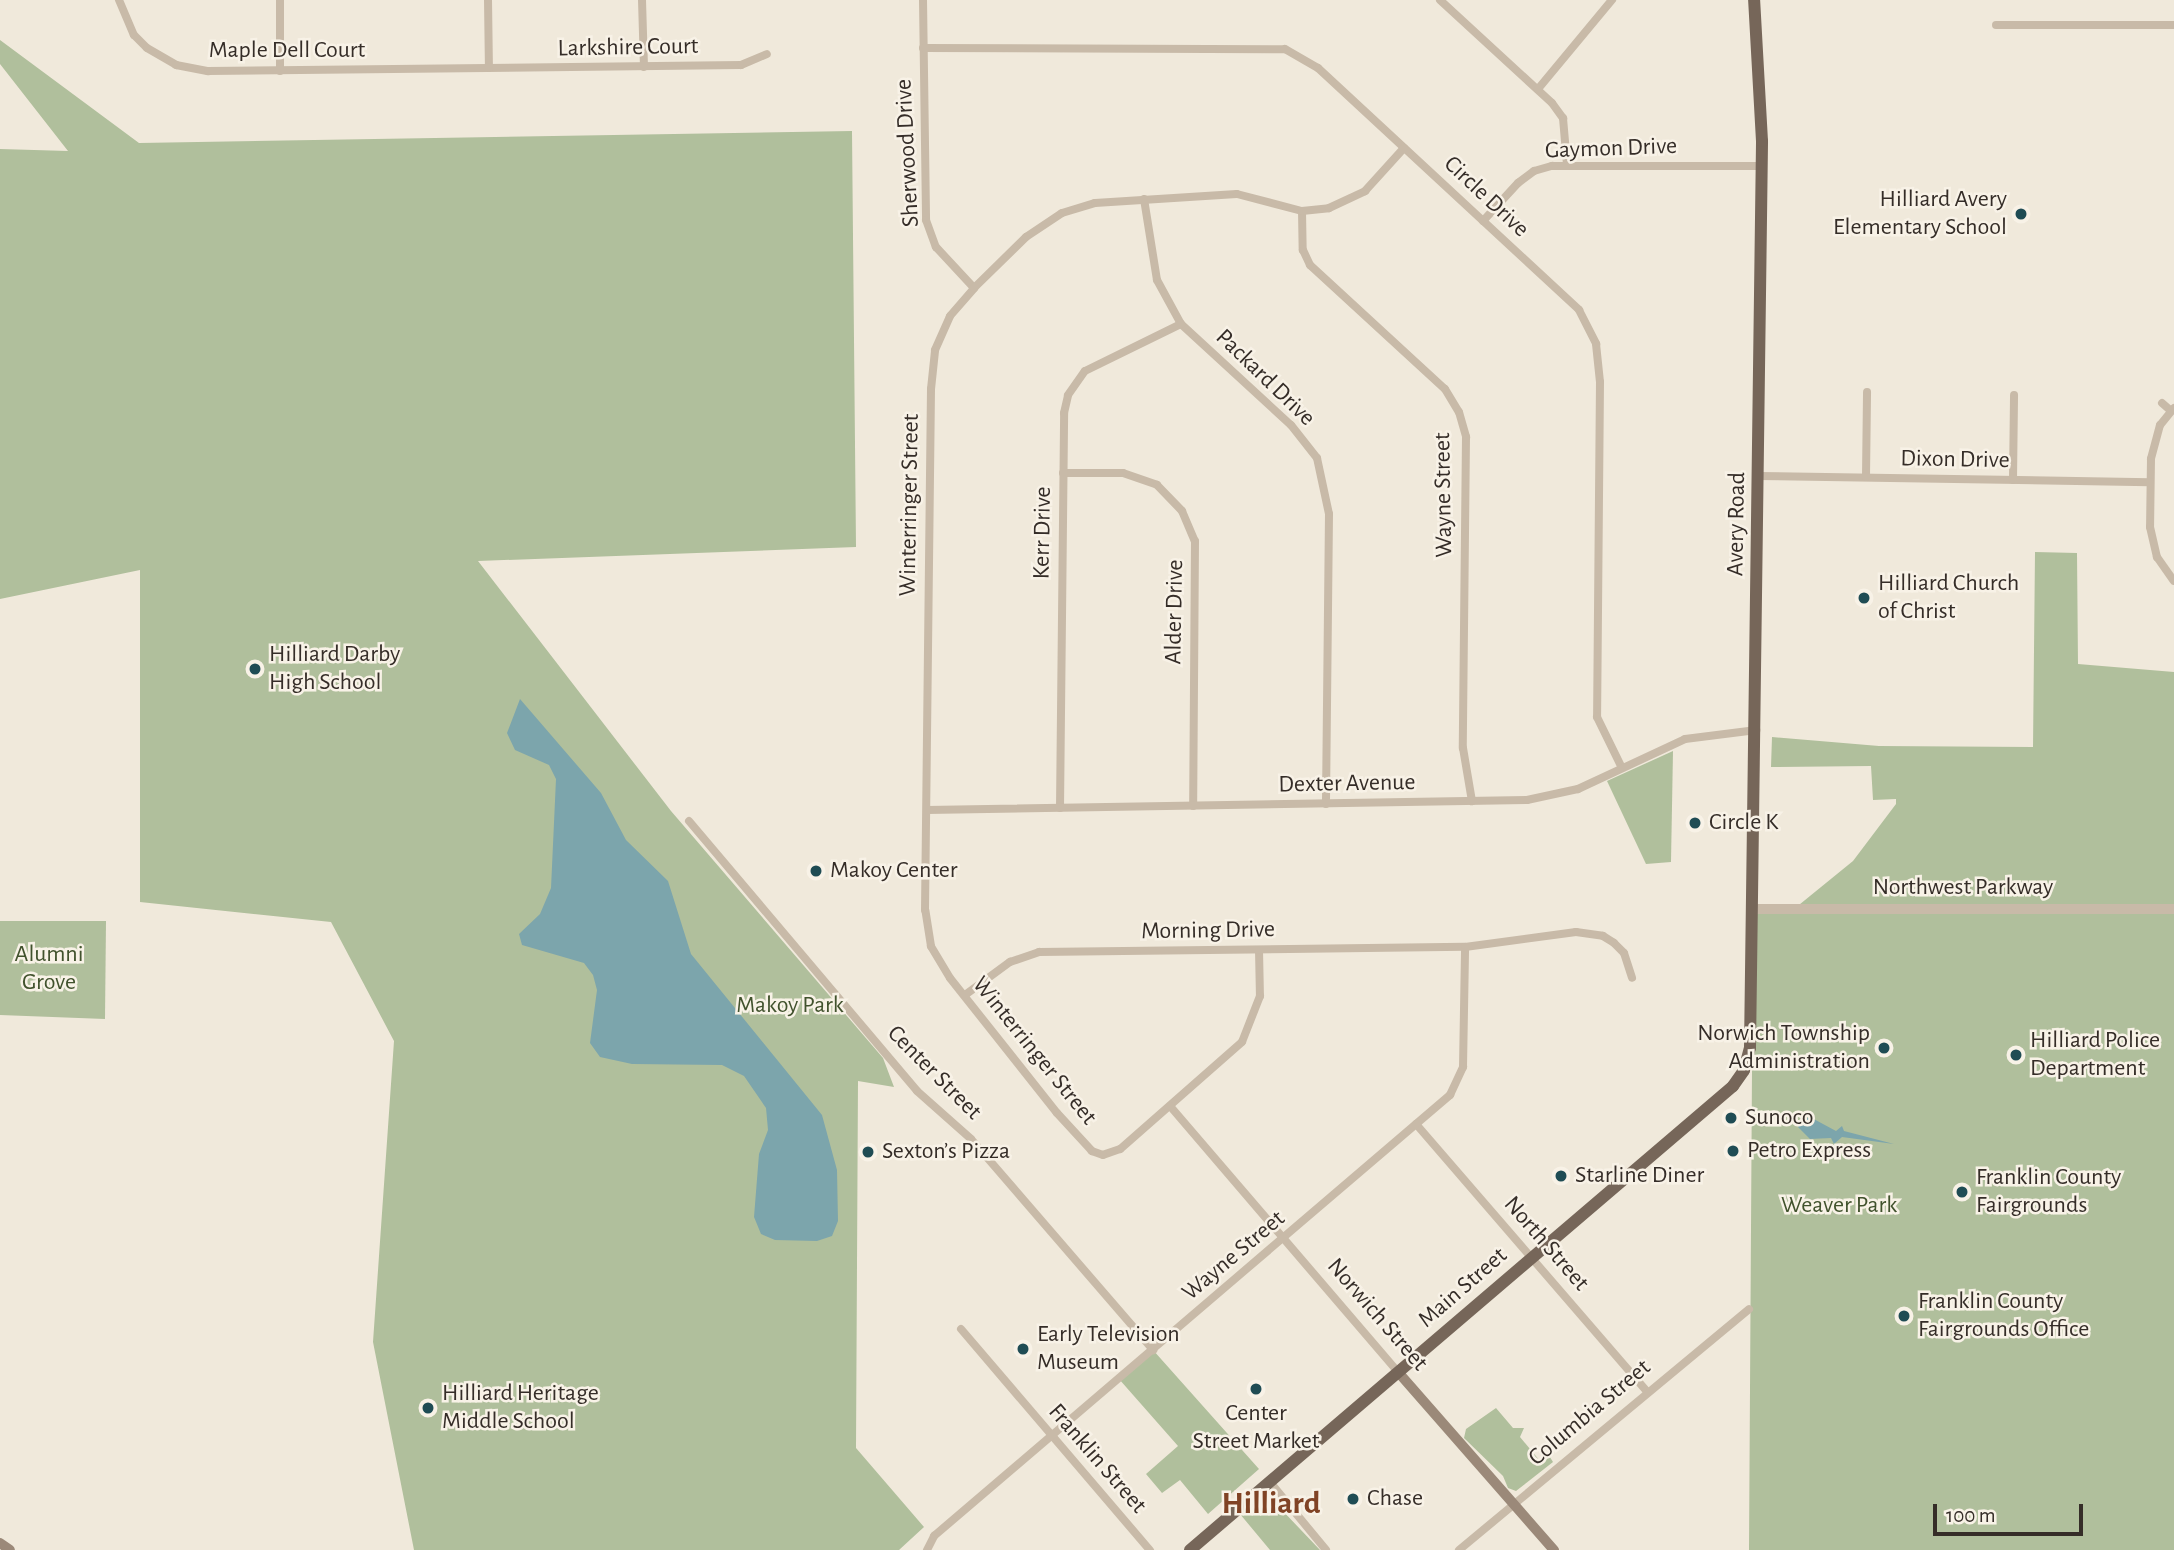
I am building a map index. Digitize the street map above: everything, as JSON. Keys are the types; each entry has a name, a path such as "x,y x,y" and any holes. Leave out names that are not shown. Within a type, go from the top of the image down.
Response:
{"main road":[{"name":"Avery Road","path":"1750,1048 1762,95 1754,0"},
{"name":"Main Street","path":"1190,1550 1733,1086 1744,1070 1750,1048"},
{"name":"Norwich Street","path":"1398,1372 1554,1550"},
{"path":"0,1543 10,1550"}],"street":[{"name":"Maple Dell Court","path":"119,0 134,35 176,65 208,71 488,68"},
{"path":"280,0 280,71"},
{"path":"488,0 488,68"},
{"path":"642,0 644,67"},
{"name":"Sherwood Drive","path":"923,0 926,220 936,247 974,288"},
{"path":"1440,0 1538,89 1563,118 1567,165"},
{"path":"1538,89 1612,0"},
{"path":"1996,25 2174,26"},
{"name":"Circle Drive","path":"923,48 1285,49 1318,68 1579,310 1596,344 1600,382 1597,717 1621,766"},
{"name":"Larkshire Court","path":"488,68 740,65 767,54"},
{"name":"Winterringer Street","path":"1170,1106 1120,1149 1103,1155 1083,1143 964,995 931,946 925,910 931,389 935,350 950,316 974,288 1026,237 1062,213 1095,204 1237,194 1302,211 1339,205 1365,191 1404,148"},
{"name":"Gaymon Drive","path":"1483,221 1534,171 1567,165 1761,166"},
{"name":"Packard Drive","path":"1144,199 1157,280 1181,324 1291,425 1317,458 1321,471 1329,514 1326,804"},
{"name":"Wayne Street","path":"1302,211 1303,250 1310,265 1445,389 1459,412 1465,438 1463,748 1472,801"},
{"name":"Kerr Drive","path":"1060,808 1064,413 1068,395 1084,372 1181,324"},
{"path":"1866,477 1867,392"},
{"path":"2013,480 2014,395"},
{"path":"2162,403 2172,409 2160,425 2151,459 2151,539 2157,557 2174,581"},
{"name":"Alder Drive","path":"1063,473 1124,473 1157,485 1182,511 1195,541 1193,806"},
{"name":"Dixon Drive","path":"1758,476 2150,482"},
{"name":"Dexter Avenue","path":"927,810 1527,800 1565,792 1685,739 1756,730"},
{"name":"Center Street","path":"689,821 917,1091 971,1139 1153,1350"},
{"name":"Northwest Parkway","path":"1753,909 2174,909"},
{"name":"Morning Drive","path":"964,995 1024,955 1465,947 1590,932 1614,943 1624,953 1632,978"},
{"name":"Wayne Street","path":"927,1548 1460,1083 1465,947"},
{"path":"1170,1106 1242,1042 1258,1005 1259,950"},
{"name":"Norwich Street","path":"1170,1106 1398,1372"},
{"name":"North Street","path":"1416,1124 1646,1390"},
{"name":"Columbia Street","path":"1459,1550 1646,1390 1749,1309"},
{"name":"Franklin Street","path":"961,1329 1150,1550"},
{"path":"1270,1482 1326,1550"}],"green space":[{"name":"Makoy Park","path":"0,40 139,143 852,131 856,547 478,561 671,811 883,1058 894,1087 858,1081 856,1448 924,1527 899,1550 414,1550 373,1342 394,1041 331,922 140,902 140,570 0,599 0,149 68,151 0,64"},
{"name":"Franklin County Fairgrounds","path":"2035,552 2077,553 2078,664 2174,672 2174,1550 1749,1550 1753,909 1794,909 1853,861 1896,804 1896,799 1873,800 1871,766 1771,767 1772,737 1879,746 2033,747"},
{"path":"1673,751 1671,862 1646,864 1607,781"},
{"name":"Alumni Grove","path":"0,921 106,921 105,1019 0,1015"},
{"path":"1153,1350 1259,1469 1208,1514 1180,1480 1162,1493 1146,1474 1178,1446 1119,1379"},
{"path":"1496,1408 1513,1428 1524,1428 1520,1437 1540,1461 1548,1454 1553,1462 1516,1491 1508,1488 1503,1476 1464,1438 1466,1429"},
{"path":"1262,1495 1277,1498 1281,1509 1320,1550 1270,1550 1240,1514"}],"water":[{"path":"520,699 601,793 626,840 668,881 691,954 822,1115 837,1170 838,1221 832,1236 817,1241 775,1240 761,1234 754,1217 759,1154 768,1130 766,1108 744,1076 722,1065 632,1064 600,1057 590,1043 597,990 593,975 584,963 522,945 519,934 540,914 551,888 556,779 549,765 515,750 507,733"},
{"path":"1810,1117 1836,1131 1842,1126 1844,1131 1894,1144 1842,1137 1834,1144 1831,1138 1810,1139 1798,1127 1800,1120"}],"place":[{"name":"Hilliard Avery Elementary School","path":"2021,214"},
{"name":"Hilliard Church of Christ","path":"1864,598"},
{"name":"Hilliard Darby High School","path":"255,669"},
{"name":"Circle K","path":"1695,823"},
{"name":"Makoy Center","path":"816,871"},
{"name":"Norwich Township Administration","path":"1884,1048"},
{"name":"Hilliard Police Department","path":"2016,1055"},
{"name":"Sunoco","path":"1731,1118"},
{"name":"Petro Express","path":"1733,1151"},
{"name":"Sexton’s Pizza","path":"868,1152"},
{"name":"Starline Diner","path":"1561,1176"},
{"name":"Franklin County Fairgrounds","path":"1962,1192"},
{"name":"Franklin County Fairgrounds Office","path":"1904,1316"},
{"name":"Early Television Museum","path":"1023,1349"},
{"name":"Center Street Market","path":"1256,1389"},
{"name":"Hilliard Heritage Middle School","path":"428,1408"},
{"name":"Chase","path":"1353,1499"}],"district":[{"name":"Hilliard","path":"1271,1503"}],"park label":[{"name":"Weaver Park","path":"1839,1206"}]}
